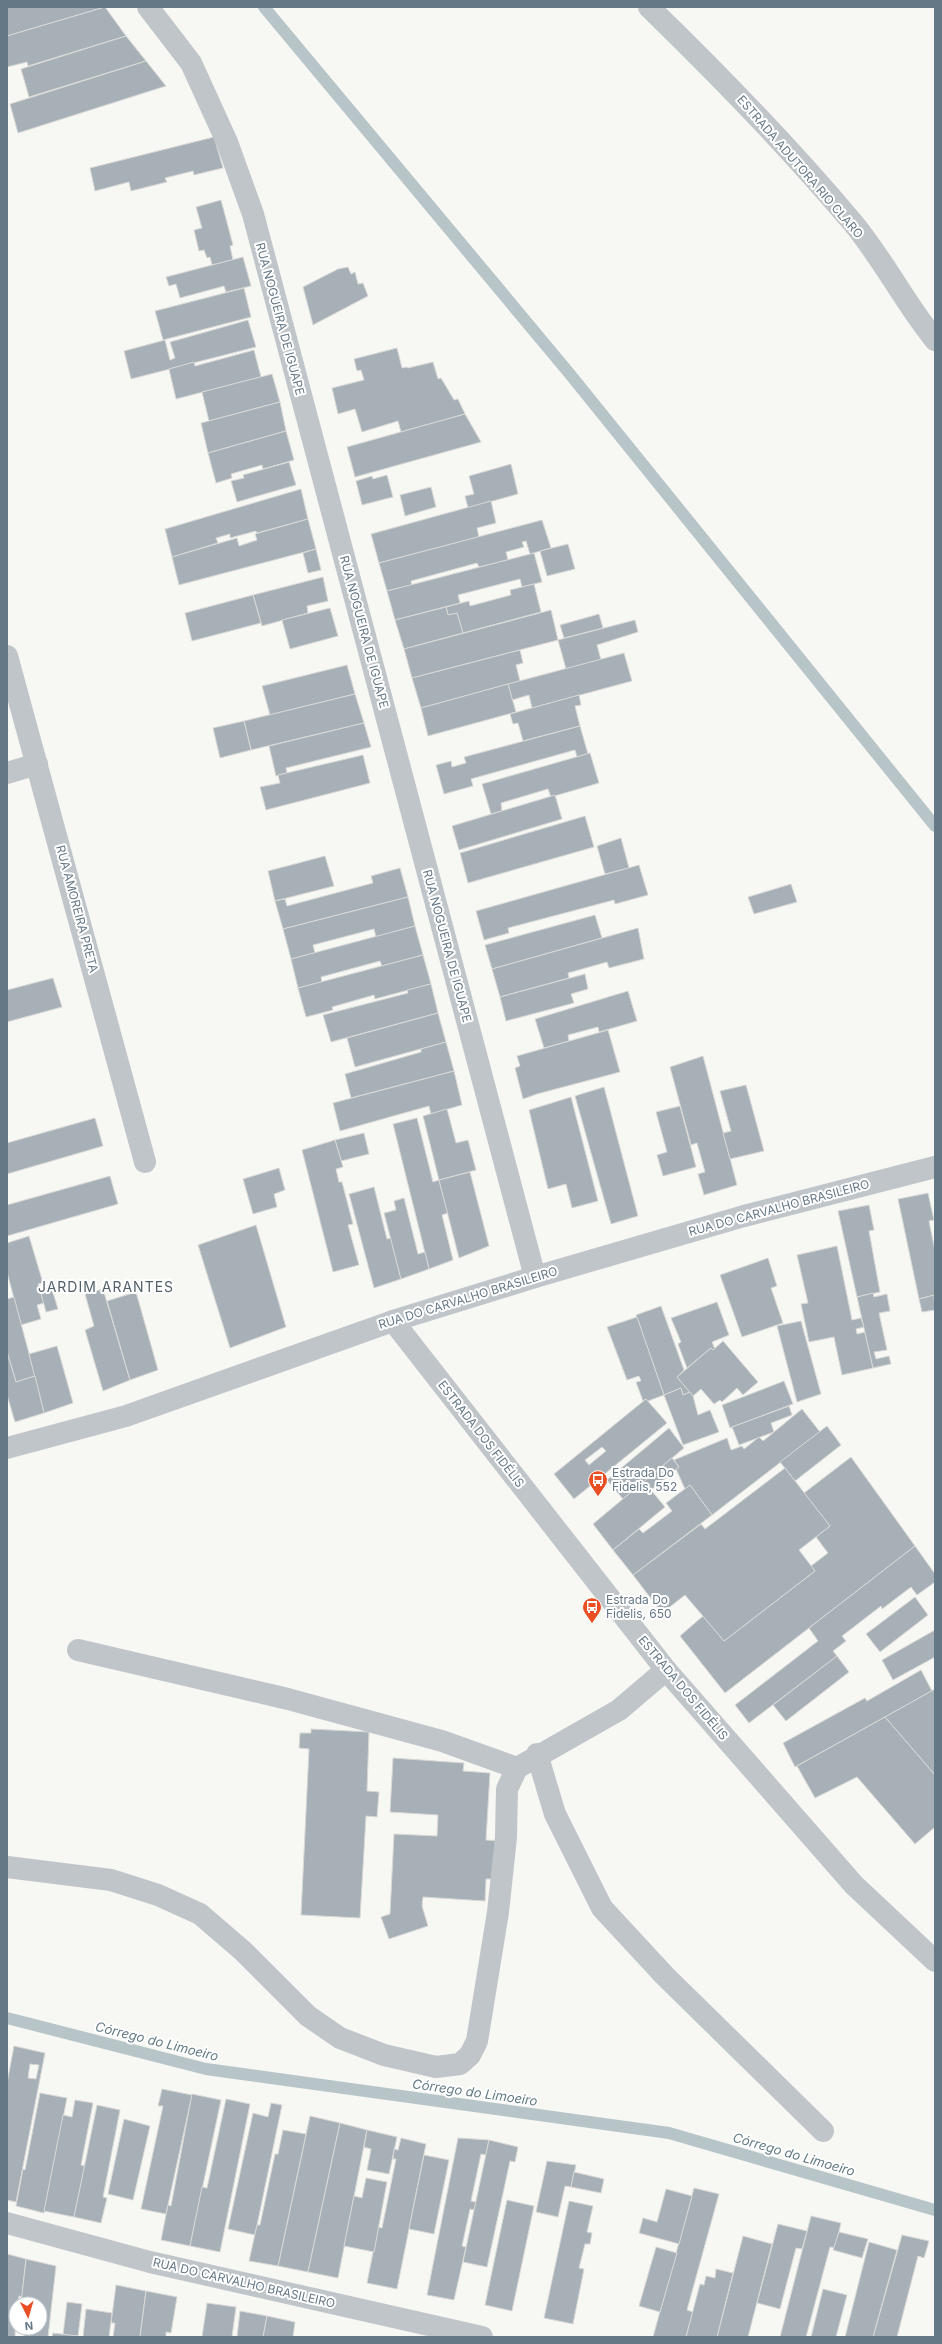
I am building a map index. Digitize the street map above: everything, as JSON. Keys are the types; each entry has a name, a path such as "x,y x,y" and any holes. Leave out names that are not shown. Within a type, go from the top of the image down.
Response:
{"street":[{"name":"RUA NOGUEIRA DE IGUAPE","path":"148,7 191,63 227,142 253,214 535,1277"},
{"name":"ESTRADA ADUTORA RIO CLARO","path":"649,7 722,78 854,224 919,320 935,340"},
{"name":"RUA AMOREIRA PRETA","path":"7,656 145,1162"},
{"path":"7,772 37,764"},
{"name":"RUA DO CARVALHO BRASILEIRO","path":"7,1448 126,1416 392,1321 535,1277 744,1216 935,1167"},
{"name":"ESTRADA DOS FIDÉLIS","path":"392,1321 666,1670 854,1885 935,1962"},
{"path":"78,1650 288,1699 442,1741 517,1768"},
{"path":"7,1867 111,1880 158,1895 200,1914 243,1951 308,2016 340,2038 384,2055 436,2067 460,2064 470,2055 477,2041 498,1912 506,1837 507,1789 517,1768 537,1754 580,1734 619,1710 666,1670"},
{"path":"537,1754 554,1814 602,1908 665,1976 823,2131"},
{"name":"RUA DO CARVALHO BRASILEIRO","path":"7,2223 150,2262 482,2337"}],"building":[{"path":"7,7 105,7 7,36"},
{"path":"105,7 126,36 28,66 27,62 7,67 7,36"},
{"path":"126,36 146,61 29,97 21,69"},
{"path":"146,61 166,86 18,133 10,104"},
{"path":"214,137 223,168 194,175 193,171 165,178 167,182 131,191 129,182 95,191 90,168"},
{"path":"221,200 233,245 230,246 233,260 212,265 210,257 207,258 204,250 199,251 194,230 202,228 196,207"},
{"path":"243,257 251,286 226,292 224,286 180,298 176,284 169,286 166,277"},
{"path":"348,267 351,274 355,272 358,284 363,283 368,296 313,325 303,287 338,269"},
{"path":"244,288 251,317 163,340 155,311"},
{"path":"248,320 256,347 131,379 124,351 165,340 170,360 175,358 170,342"},
{"path":"397,348 402,368 433,362 438,379 441,378 454,400 458,399 465,414 401,432 398,421 362,432 355,409 338,414 332,388 364,380 361,370 357,371 354,359"},
{"path":"254,350 261,377 176,399 169,369 194,362 195,366"},
{"path":"272,374 280,402 209,421 202,392"},
{"path":"280,402 286,431 208,453 201,423"},
{"path":"465,414 481,442 355,477 347,447"},
{"path":"286,431 294,460 263,469 262,465 231,474 232,478 216,483 208,453"},
{"path":"289,462 296,485 237,502 231,481 244,478 243,475"},
{"path":"511,464 518,494 468,508 465,496 474,494 469,476"},
{"path":"387,475 393,497 362,505 356,481 372,476 373,479"},
{"path":"431,487 436,507 405,516 400,495"},
{"path":"301,489 308,519 257,533 256,531 230,538 230,534 216,538 218,543 172,557 165,529"},
{"path":"491,501 496,523 477,528 479,537 379,563 371,534"},
{"path":"308,519 316,549 179,585 172,557 237,538 239,546 257,540 255,534"},
{"path":"542,520 551,548 530,554 526,541 522,542 524,547 506,552 508,560 479,567 477,563 411,581 412,585 387,591 379,563"},
{"path":"568,544 575,569 547,576 540,551"},
{"path":"316,549 321,570 308,573 303,553"},
{"path":"534,553 542,582 522,587 520,579 458,595 460,603 395,620 387,591"},
{"path":"323,577 328,601 307,606 308,613 262,626 253,595"},
{"path":"534,584 541,612 463,633 457,613 448,615 446,607 469,601 470,606 511,595 510,590"},
{"path":"253,595 261,623 192,641 185,613"},
{"path":"446,607 448,615 457,613 463,633 404,649 395,620"},
{"path":"330,608 338,636 290,649 282,620"},
{"path":"551,610 558,640 412,678 404,649"},
{"path":"599,614 603,628 564,638 560,625"},
{"path":"635,620 638,632 597,645 601,660 566,669 558,640"},
{"path":"520,650 523,663 516,665 520,681 421,708 412,678"},
{"path":"624,653 632,681 532,708 529,695 512,700 508,684"},
{"path":"347,665 355,694 270,715 262,686"},
{"path":"508,684 516,712 428,736 421,708"},
{"path":"355,694 364,723 251,750 244,721"},
{"path":"579,695 581,705 575,706 580,726 523,741 518,723 513,724 510,714"},
{"path":"244,721 251,750 220,758 213,728"},
{"path":"364,723 371,747 286,768 287,773 276,776 269,746"},
{"path":"580,726 588,754 577,757 575,750 471,779 473,786 444,794 436,765 451,761 452,767 466,763 464,757"},
{"path":"590,753 599,783 551,797 548,789 501,803 502,811 491,814 482,784"},
{"path":"363,755 370,783 266,810 260,787 280,783 278,775"},
{"path":"555,795 562,819 459,850 452,826"},
{"path":"585,816 594,847 468,883 460,853"},
{"path":"621,838 629,868 605,874 597,846"},
{"path":"325,856 334,886 275,901 268,871"},
{"path":"639,865 648,895 615,904 614,900 508,928 509,933 484,940 476,911"},
{"path":"400,868 408,897 283,929 275,901 285,899 287,906 373,883 371,876"},
{"path":"791,884 797,902 754,914 748,897"},
{"path":"408,897 415,926 376,937 374,929 313,945 315,953 291,959 283,929"},
{"path":"595,915 602,938 492,969 485,945"},
{"path":"415,926 423,955 382,966 380,961 321,977 322,982 298,988 291,959"},
{"path":"638,928 644,959 609,968 607,962 568,973 569,978 500,997 492,969"},
{"path":"423,955 431,984 375,999 374,995 332,1007 333,1010 306,1017 298,988"},
{"path":"585,974 588,989 571,994 574,1003 506,1021 500,997"},
{"path":"53,978 62,1007 7,1022 7,990"},
{"path":"431,984 438,1013 331,1042 323,1015 408,993 407,990"},
{"path":"628,991 637,1021 599,1032 598,1027 568,1035 569,1041 544,1048 535,1019"},
{"path":"438,1013 446,1042 355,1067 347,1038"},
{"path":"608,1030 620,1072 523,1099 515,1068 520,1066 517,1056"},
{"path":"446,1042 454,1071 351,1098 345,1074 421,1052 421,1049"},
{"path":"703,1056 737,1185 704,1195 698,1174 705,1172 697,1143 691,1145 670,1067"},
{"path":"454,1071 462,1105 431,1114 429,1106 340,1131 333,1103"},
{"path":"746,1085 764,1151 730,1159 723,1133 731,1131 720,1091"},
{"path":"604,1087 638,1216 611,1224 575,1096"},
{"path":"571,1097 598,1201 572,1208 566,1184 548,1189 529,1110"},
{"path":"680,1106 696,1167 663,1176 657,1155 667,1152 656,1112"},
{"path":"447,1109 456,1143 468,1140 476,1170 439,1180 423,1116"},
{"path":"95,1118 103,1146 7,1174 7,1143"},
{"path":"417,1118 433,1182 439,1180 448,1213 442,1215 453,1260 429,1269 393,1124"},
{"path":"364,1133 369,1154 341,1161 335,1140"},
{"path":"335,1140 343,1167 336,1169 339,1182 342,1182 353,1224 348,1225 359,1265 333,1272 302,1150"},
{"path":"279,1168 285,1190 274,1194 277,1207 253,1214 243,1179"},
{"path":"470,1172 489,1246 459,1258 439,1180"},
{"path":"110,1176 118,1204 7,1236 7,1205"},
{"path":"374,1187 387,1239 391,1238 401,1279 374,1288 349,1194"},
{"path":"928,1193 934,1220 929,1221 935,1251 935,1295 919,1299 898,1199"},
{"path":"404,1198 418,1254 425,1252 429,1269 401,1279 384,1213 396,1210 394,1201"},
{"path":"869,1205 874,1230 869,1231 880,1292 857,1297 838,1211"},
{"path":"256,1225 286,1327 230,1348 198,1245"},
{"path":"29,1236 43,1283 38,1284 44,1303 37,1305 41,1319 21,1325 7,1272 7,1243"},
{"path":"837,1246 852,1320 861,1318 864,1327 856,1329 857,1334 865,1332 873,1368 842,1375 834,1337 809,1342 801,1304 808,1303 797,1255"},
{"path":"768,1258 777,1286 771,1288 783,1323 742,1337 720,1275"},
{"path":"51,1286 58,1309 46,1312 40,1290"},
{"path":"103,1289 130,1380 103,1391 85,1330 94,1326 85,1294"},
{"path":"136,1292 158,1370 130,1380 107,1301"},
{"path":"873,1293 874,1297 887,1294 890,1311 879,1313 887,1350 874,1352 876,1359 889,1356 891,1364 873,1368 857,1297"},
{"path":"934,1295 935,1310 922,1312 919,1299"},
{"path":"14,1297 35,1376 16,1382 7,1352 7,1299"},
{"path":"717,1302 729,1335 712,1342 715,1349 713,1350 711,1348 687,1368 678,1344 681,1342 671,1318"},
{"path":"661,1306 684,1370 677,1377 690,1392 683,1395 681,1388 664,1395 636,1315"},
{"path":"637,1317 664,1395 648,1401 646,1399 643,1401 636,1382 641,1381 639,1376 627,1380 607,1327"},
{"path":"801,1321 821,1394 797,1402 777,1326"},
{"path":"723,1341 758,1382 743,1395 737,1388 722,1402 720,1400 714,1404 701,1389 693,1396 677,1377 711,1348 713,1350"},
{"path":"57,1346 73,1403 44,1413 29,1354"},
{"path":"7,1352 16,1382 35,1376 44,1413 15,1422 7,1395"},
{"path":"784,1381 793,1404 730,1428 722,1405"},
{"path":"681,1388 683,1395 690,1392 693,1396 698,1415 710,1410 719,1432 683,1445 664,1395"},
{"path":"646,1399 667,1423 574,1499 554,1474","holes":["602,1447 606,1451 589,1465 585,1460"]},
{"path":"789,1406 792,1415 771,1423 774,1432 739,1445 732,1427"},
{"path":"802,1409 820,1432 712,1515 690,1485 685,1489 676,1469 679,1467 674,1460 727,1438 731,1450 742,1446 744,1449 759,1437 763,1441"},
{"path":"827,1426 841,1445 795,1481 780,1462"},
{"path":"669,1428 684,1448 623,1499 607,1480"},
{"path":"851,1457 915,1546 725,1693 680,1636 703,1616 724,1641 815,1571 811,1566 828,1553 816,1537 830,1526 804,1493"},
{"path":"672,1458 679,1467 651,1490 665,1507 613,1550 593,1524"},
{"path":"785,1468 830,1526 799,1550 815,1571 724,1641 685,1595 662,1613 633,1575 701,1524 705,1529"},
{"path":"690,1485 712,1515 633,1575 613,1550 639,1529 643,1533 672,1511 666,1503"},
{"path":"915,1546 935,1574 935,1582 917,1595 911,1587 882,1609 881,1606 842,1636 846,1641 833,1651 837,1656 749,1723 735,1705 818,1641 809,1628"},
{"path":"915,1597 928,1615 880,1652 866,1634"},
{"path":"935,1630 935,1657 893,1680 882,1660"},
{"path":"837,1656 849,1672 786,1721 773,1705"},
{"path":"921,1670 932,1691 795,1767 783,1743 865,1698 867,1701"},
{"path":"935,1689 935,1775 885,1717"},
{"path":"885,1717 935,1775 935,1827 915,1844 857,1777 815,1798 797,1766"},
{"path":"311,1729 369,1732 367,1791 379,1792 377,1817 366,1816 360,1918 301,1915 309,1749 299,1748 300,1733 311,1733"},
{"path":"393,1758 464,1763 463,1771 490,1773 486,1840 497,1841 494,1879 486,1879 485,1901 423,1897 422,1906 428,1926 389,1939 381,1917 390,1914 394,1834 437,1836 438,1815 390,1812"},
{"path":"14,2046 45,2053 16,2202 7,2200 7,2083","holes":["30,2064 39,2065 36,2079 28,2078"]},
{"path":"162,2089 192,2095 166,2214 141,2209 163,2106 158,2106"},
{"path":"40,2093 67,2098 44,2213 16,2206 23,2169 25,2170"},
{"path":"192,2094 221,2100 190,2246 161,2240 168,2205 171,2206"},
{"path":"226,2099 250,2104 220,2252 190,2246 202,2187 207,2188"},
{"path":"75,2100 93,2103 81,2165 85,2166 74,2217 44,2211 63,2115 72,2117"},
{"path":"271,2103 282,2105 255,2235 228,2229 253,2113 268,2117"},
{"path":"97,2105 120,2110 103,2197 107,2198 101,2223 74,2217"},
{"path":"310,2116 340,2123 308,2272 278,2266"},
{"path":"124,2119 150,2126 133,2200 108,2194"},
{"path":"340,2123 367,2130 338,2278 308,2272"},
{"path":"283,2130 306,2134 278,2266 249,2261 257,2225 260,2225 275,2154 278,2154"},
{"path":"367,2130 397,2137 389,2174 367,2170 371,2149 364,2147"},
{"path":"401,2138 426,2144 397,2289 367,2283 378,2227 382,2228 396,2159 393,2159 394,2149 398,2150"},
{"path":"458,2138 489,2140 486,2155 481,2154 471,2201 476,2202 474,2210 470,2209 462,2246 466,2247 454,2300 427,2295"},
{"path":"489,2140 518,2147 515,2162 510,2161 487,2267 463,2262"},
{"path":"424,2155 449,2160 434,2234 409,2229"},
{"path":"547,2161 576,2165 571,2187 565,2186 558,2217 536,2212"},
{"path":"574,2172 604,2179 601,2193 571,2187"},
{"path":"366,2178 387,2182 374,2252 344,2246 354,2196 362,2198"},
{"path":"694,2188 719,2194 687,2310 693,2312 686,2337 653,2337"},
{"path":"666,2189 692,2196 679,2244 639,2233 643,2218 657,2222"},
{"path":"507,2200 534,2206 512,2311 485,2305"},
{"path":"569,2201 593,2206 587,2232 592,2233 590,2244 585,2244 579,2268 584,2269 573,2324 544,2318"},
{"path":"811,2216 841,2223 835,2248 830,2247 806,2337 780,2337"},
{"path":"778,2224 807,2231 802,2249 796,2248 780,2309 757,2303"},
{"path":"839,2232 868,2239 862,2258 833,2250"},
{"path":"902,2235 929,2241 924,2258 918,2256 897,2337 873,2337"},
{"path":"743,2236 772,2244 748,2337 717,2337"},
{"path":"869,2242 897,2250 873,2337 845,2337"},
{"path":"656,2247 677,2253 660,2312 639,2306"},
{"path":"7,2254 26,2259 22,2296 8,2296 8,2336 15,2336 7,2337"},
{"path":"26,2259 56,2266 48,2337 24,2337 48,2336 48,2296 22,2296"},
{"path":"716,2269 733,2273 717,2337 686,2337 700,2284 704,2285 706,2276 715,2278"},
{"path":"116,2285 146,2291 140,2337 113,2337 115,2323 111,2323"},
{"path":"823,2289 847,2295 836,2337 811,2337"},
{"path":"146,2291 177,2297 171,2333 166,2332 166,2337 140,2337"},
{"path":"67,2302 82,2304 78,2336 63,2335"},
{"path":"207,2303 236,2307 232,2337 202,2337"},
{"path":"86,2309 112,2313 109,2337 83,2337"},
{"path":"240,2311 267,2316 263,2337 237,2337"},
{"path":"267,2316 295,2322 293,2337 263,2337"},
{"path":"53,2333 78,2336 78,2337 52,2337"}],"waterway":[{"path":"264,7 569,373 935,826"},
{"name":"Córrego do Limoeiro","path":"7,2018 206,2069 669,2133 935,2210"}],"place":[{"name":"Estrada Do Fidelis, 552","path":"598,1497"},
{"name":"Estrada Do Fidelis, 650","path":"592,1624"}],"district":[{"name":"JARDIM ARANTES","path":"106,1287"}]}
